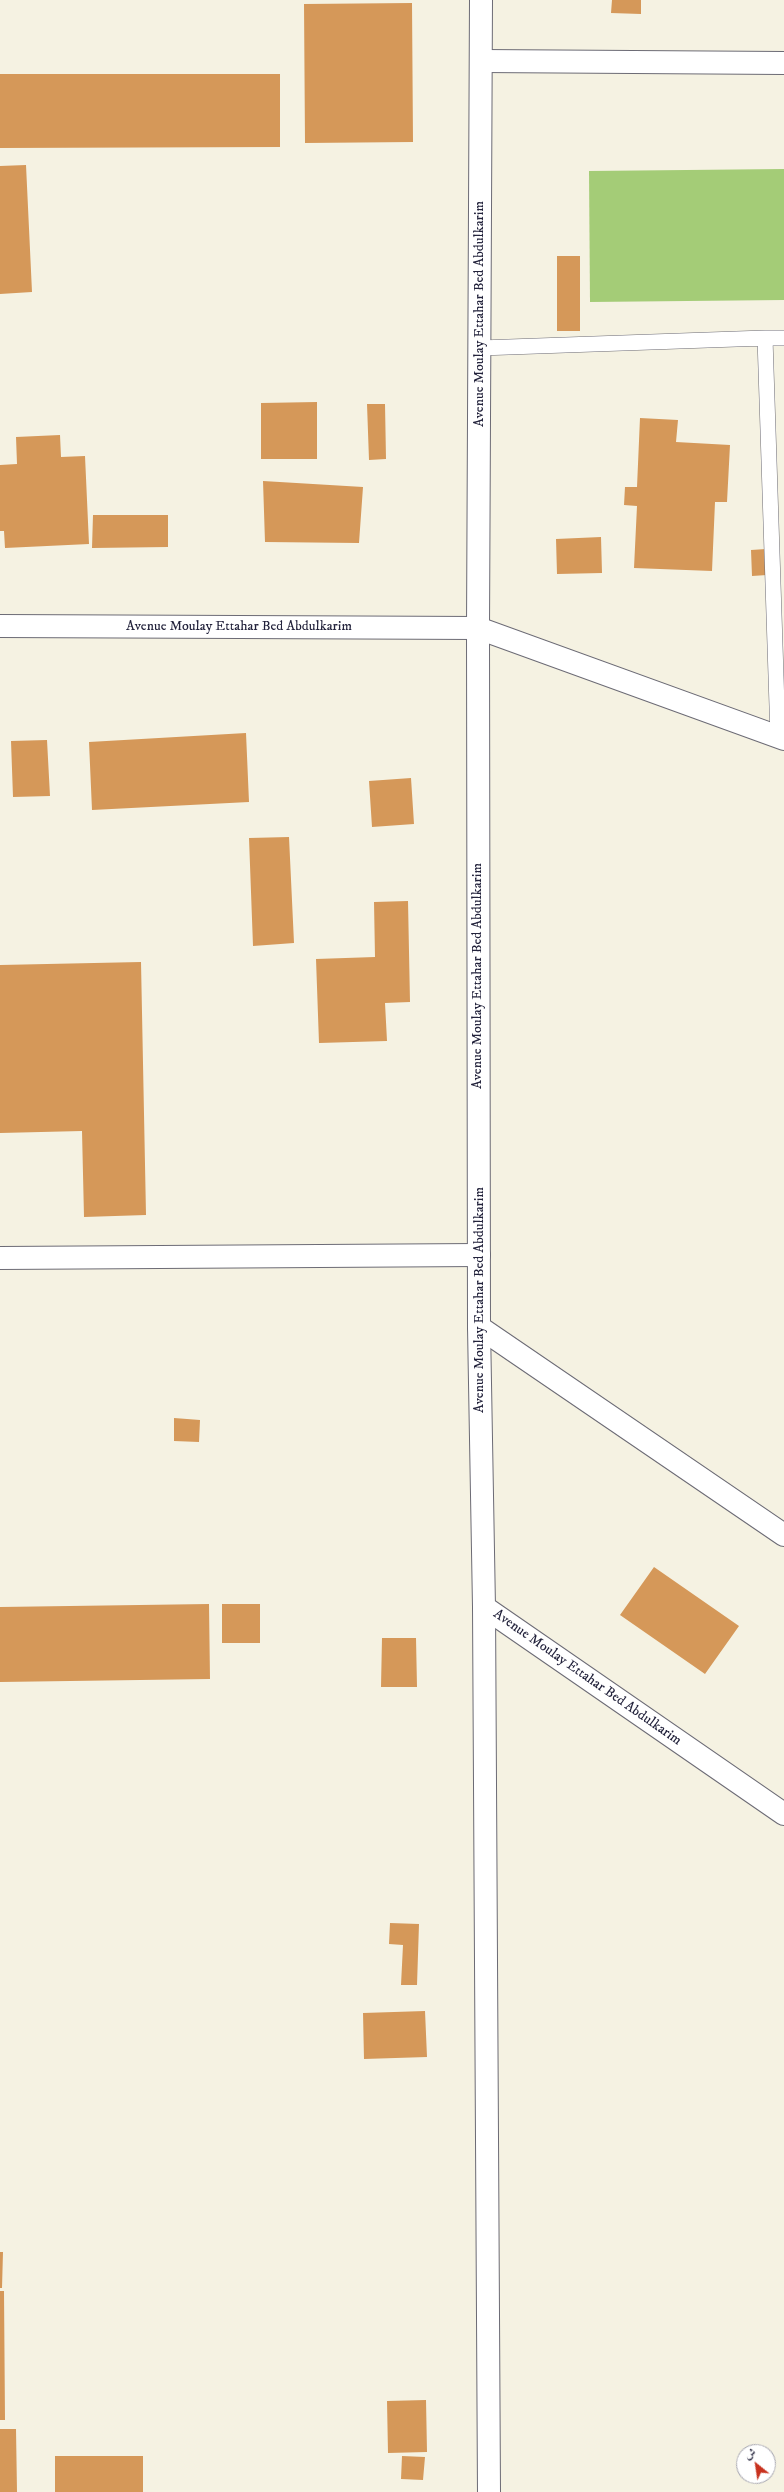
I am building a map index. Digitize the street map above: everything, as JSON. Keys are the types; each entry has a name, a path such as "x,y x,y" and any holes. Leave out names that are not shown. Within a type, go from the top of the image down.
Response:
{"street":[{"name":"Avenue Moulay Ettahar Bed Abdulkarim","path":"481,0 482,60 478,628 479,1327 484,1606 784,1814"},
{"path":"482,60 784,63"},
{"name":"Avenue Moulay Ettahar Bed Abdulkarim","path":"0,626 478,628"},
{"path":"478,628 781,738"},
{"path":"0,1258 479,1255"},
{"path":"479,1327 784,1535"},
{"path":"484,1606 489,2492"}],"lane":[{"path":"765,338 781,738"},
{"path":"480,348 784,338"}],"green space":[{"path":"784,169 784,300 590,302 589,171"}],"building":[{"path":"612,0 641,0 641,14 611,13"},
{"path":"412,3 413,142 305,143 304,4"},
{"path":"0,74 280,74 280,147 0,148"},
{"path":"26,165 32,292 0,294 0,166"},
{"path":"557,256 580,256 580,331 557,331"},
{"path":"317,402 317,459 261,459 261,403"},
{"path":"367,404 385,404 386,459 369,460"},
{"path":"640,418 678,420 676,442 730,445 727,502 715,502 712,571 634,568 637,506 624,505 625,487 637,487"},
{"path":"60,435 61,457 85,456 89,544 5,548 4,531 0,531 0,465 17,464 16,437"},
{"path":"263,481 363,487 359,543 265,542"},
{"path":"93,515 168,515 168,547 92,548"},
{"path":"601,537 602,573 557,574 556,539"},
{"path":"766,549 767,575 752,576 751,550"},
{"path":"246,733 249,802 92,810 89,742"},
{"path":"47,740 50,796 13,797 11,741"},
{"path":"411,778 414,824 372,827 369,781"},
{"path":"289,837 294,943 253,946 249,838"},
{"path":"408,901 410,1002 385,1003 387,1041 319,1043 316,959 375,957 374,902"},
{"path":"141,962 146,1215 84,1217 82,1131 0,1133 0,965"},
{"path":"174,1418 200,1420 199,1442 174,1441"},
{"path":"654,1567 739,1626 705,1674 620,1615"},
{"path":"209,1604 210,1679 0,1682 0,1607"},
{"path":"222,1604 260,1604 260,1643 222,1643"},
{"path":"382,1638 416,1638 417,1687 381,1687"},
{"path":"390,1923 419,1924 417,1985 401,1985 403,1945 389,1944"},
{"path":"425,2011 427,2057 364,2059 363,2013"},
{"path":"0,2252 3,2252 2,2288 0,2288"},
{"path":"0,2291 4,2291 5,2420 0,2420"},
{"path":"426,2400 427,2452 388,2453 387,2401"},
{"path":"0,2429 16,2429 17,2492 0,2492"},
{"path":"55,2456 143,2456 143,2492 55,2492"},
{"path":"402,2456 425,2457 423,2480 401,2479"}]}
